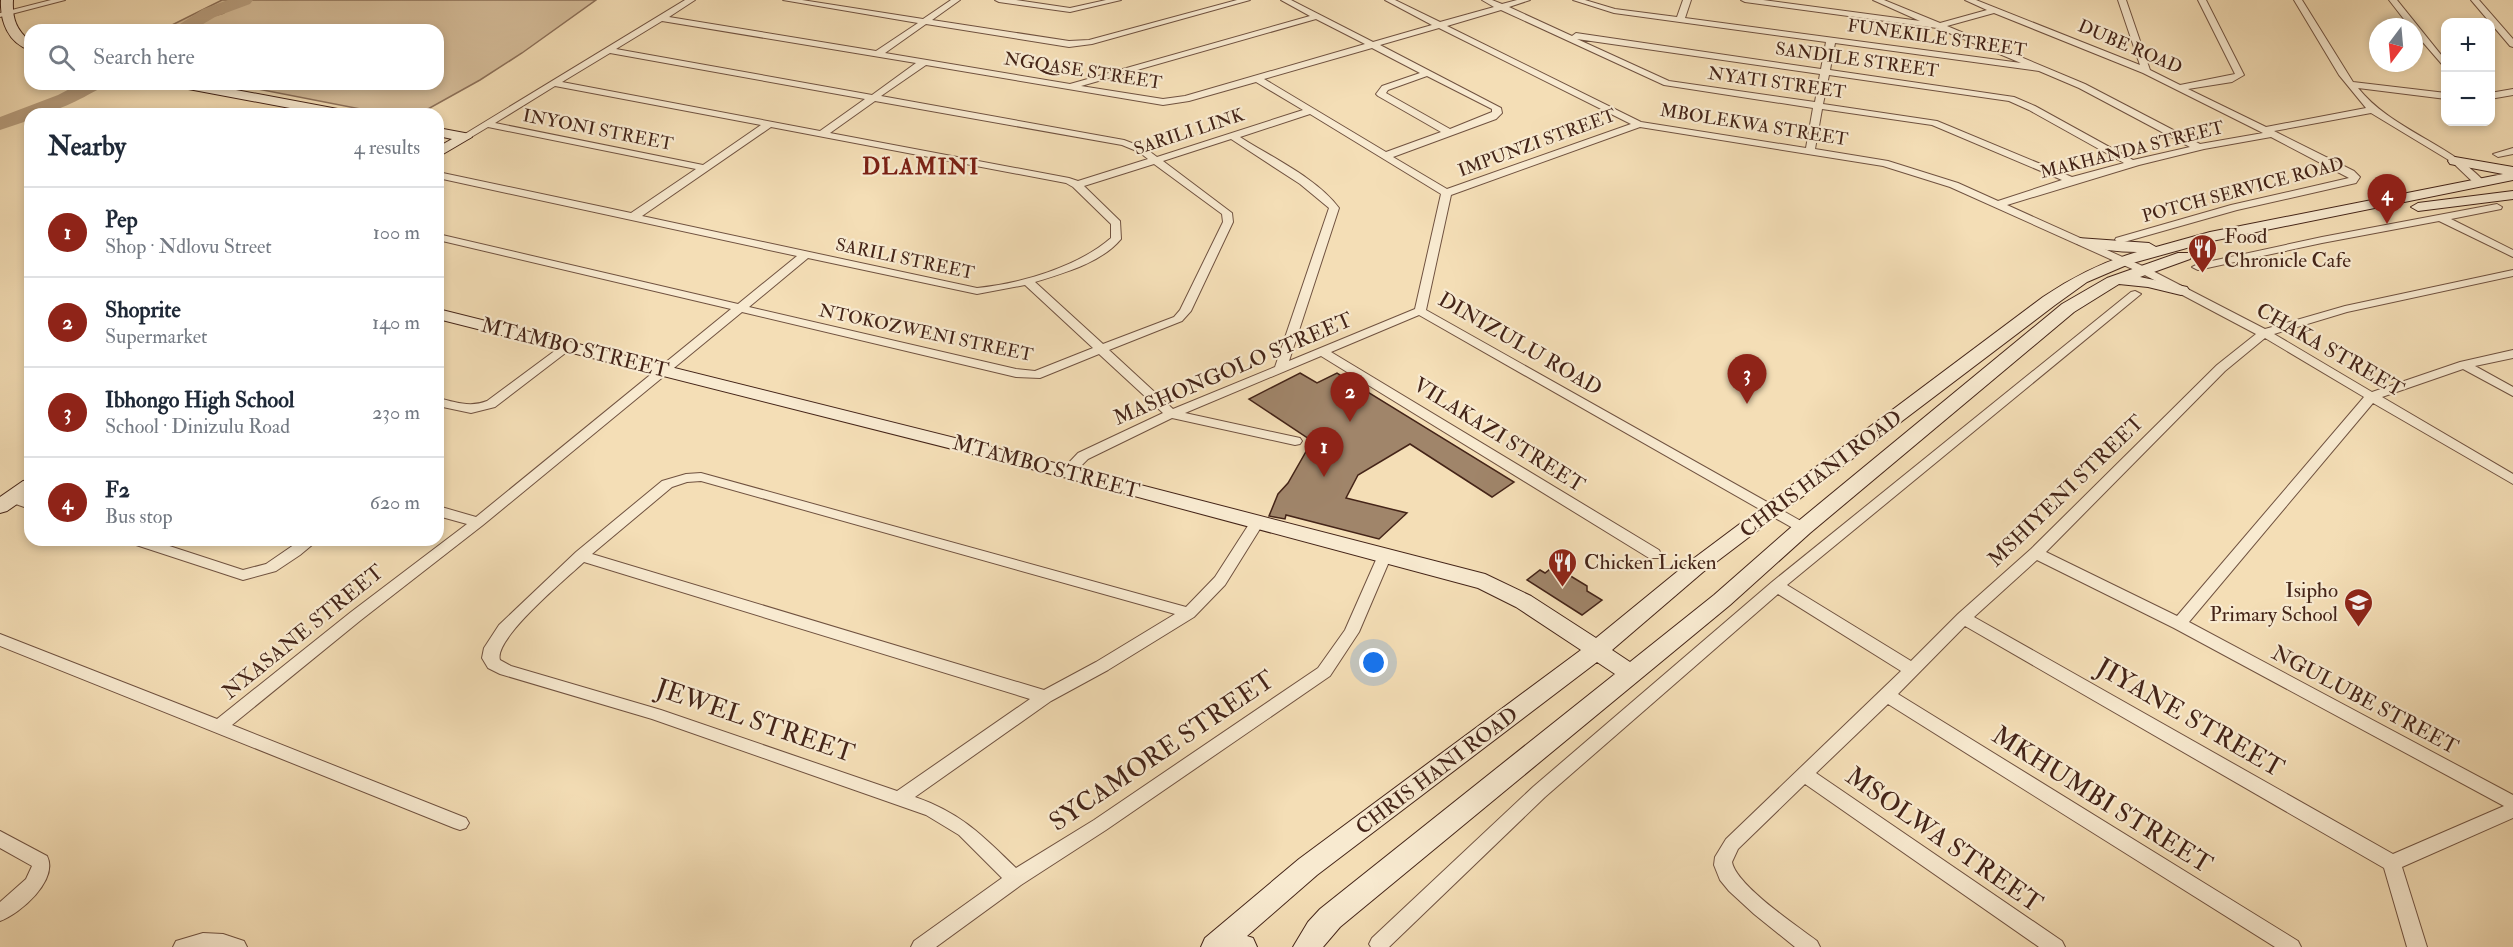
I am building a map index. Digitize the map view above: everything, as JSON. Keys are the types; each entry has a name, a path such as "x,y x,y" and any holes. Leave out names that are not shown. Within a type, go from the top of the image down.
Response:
{"main road":[{"path":"7,0 3,14 15,35 24,42"},
{"path":"215,90 311,108"},
{"path":"444,133 465,137"},
{"path":"444,149 465,137"},
{"path":"2454,187 2472,173 2513,171"},
{"path":"2472,173 2509,199"},
{"name":"CHRIS HANI ROAD","path":"1215,947 1308,867 1596,651 1696,567 2000,340 2049,300 2081,279 2123,261 2210,237 2454,187 2472,173 2513,176"},
{"name":"CHRIS HANI ROAD","path":"1307,947 1318,930 1330,918 1722,600 1803,528 2068,308 2113,281 2181,257 2223,246 2509,199"},
{"path":"2080,240 2116,247 2163,249"},
{"path":"2080,240 2087,249 2091,262 2081,279"},
{"path":"2178,289 2170,271 2172,265 2181,257"},
{"path":"2113,281 2148,282 2178,289"},
{"name":"MTAMBO STREET","path":"444,315 1066,472 1256,524 1485,582 1510,593 1631,674"},
{"path":"1225,947 1243,947"}],"street":[{"path":"3,14 61,0"},
{"path":"465,137 691,0"},
{"path":"787,0 1053,42 1079,44 1246,0"},
{"path":"878,54 956,0"},
{"path":"999,0 1070,10 1117,0"},
{"path":"1285,0 1496,108 1497,112 1493,117 1385,156"},
{"name":"MBOLEKWA STREET","path":"1389,0 1639,124 1810,150 1914,171 2000,204 2123,261"},
{"name":"NYATI STREET","path":"1486,0 1667,83 1940,125 2069,180"},
{"name":"NGQASE STREET","path":"660,18 1152,101 1171,101 1527,0"},
{"name":"FUNEKILE STREET","path":"1577,0 1602,9 2043,69"},
{"path":"1680,20 1687,0"},
{"path":"1745,0 1940,26 1995,10"},
{"path":"1790,0 1808,8"},
{"path":"1877,0 2082,86 2198,147"},
{"name":"DUBE ROAD","path":"1969,0 2146,71 2270,132"},
{"path":"2122,0 2146,71"},
{"path":"2181,87 2240,75 2202,0"},
{"path":"2298,0 2352,85 2372,110 2472,173"},
{"path":"2393,0 2441,62"},
{"path":"2475,0 2513,44"},
{"path":"1069,86 1318,16"},
{"name":"SANDILE STREET","path":"1562,34 1824,71 2020,102 2133,164"},
{"path":"1810,150 1831,40"},
{"name":"NTOKOZWENI STREET","path":"444,238 1027,375 1043,374 1163,327 1182,316 1228,222 1227,213 1142,150 1124,143 608,50"},
{"path":"822,134 924,62"},
{"path":"1427,74 1385,88 1381,94 1449,133"},
{"path":"1256,78 1446,193"},
{"name":"SARILI STREET","path":"444,176 964,290 989,291 1027,281 1098,254 1110,247 1116,239 1118,231 1116,222 1077,185 1069,181 554,83"},
{"path":"2352,85 2441,96"},
{"path":"2495,95 2513,92"},
{"name":"MAKHANDA STREET","path":"2000,204 2069,180 2198,147 2372,110"},
{"name":"SARILI LINK","path":"1077,185 1311,111"},
{"name":"INYONI STREET","path":"486,124 704,168"},
{"path":"633,218 769,124"},
{"name":"IMPUNZI STREET","path":"1446,193 1639,124"},
{"name":"POTCH SERVICE ROAD","path":"2120,240 2235,207 2356,179 2350,172 2270,132"},
{"path":"1232,136 1317,192 1332,203 1334,208 1280,369"},
{"path":"2499,154 2513,151"},
{"name":"DINIZULU ROAD","path":"1446,193 1420,311 1803,528"},
{"path":"2198,267 2442,211 2513,254"},
{"name":"NXASANE STREET","path":"220,726 356,616 478,522 805,255"},
{"name":"CHAKA STREET","path":"2123,261 2264,333 2513,480"},
{"name":"MSHIYENI STREET","path":"1810,947 1732,884 1723,864 1725,855 1732,844 1887,695 1963,618 2036,553 2221,368 2264,333 2345,309 2513,273"},
{"path":"1027,281 1171,414 1295,441"},
{"path":"1378,944 1539,792 1778,586 2135,294"},
{"name":"MASHONGOLO STREET","path":"1066,472 1092,451 1171,414 1420,311"},
{"path":"444,404 467,410 483,408 568,345"},
{"name":"VILAKAZI STREET","path":"1322,352 1654,554"},
{"path":"2179,624 2372,396 2464,365 2513,354"},
{"path":"2464,365 2513,392"},
{"path":"581,556 667,484 686,478 701,477 1190,613"},
{"path":"444,513 478,522"},
{"path":"900,798 1045,697 1190,613 1220,581 1256,524"},
{"path":"154,546 243,575 258,573 276,565 303,546"},
{"name":"NGULUBE STREET","path":"2036,553 2179,624 2513,803"},
{"path":"581,556 1045,697"},
{"name":"JEWEL STREET","path":"581,556 504,629 492,648 490,658 494,664 506,670 655,714 932,810 965,830 1015,879"},
{"name":"SYCAMORE STREET","path":"921,947 1015,879 1100,825 1324,672 1347,640 1367,601 1384,557"},
{"path":"1778,586 1911,669"},
{"name":"JIYANE STREET","path":"1963,618 2392,863"},
{"path":"0,640 460,823"},
{"name":"MKHUMBI STREET","path":"1887,695 2291,947"},
{"name":"MSOLWA STREET","path":"1804,774 2055,947"},
{"path":"2417,947 2392,863 2513,810"},
{"path":"0,839 33,855 41,862 41,869 34,885 0,913"},
{"path":"183,947 204,941 220,940 237,947"}],"shaded area":[{"path":"222,0 596,0 522,53 430,108 355,108 263,90 444,90 444,24 174,24"}],"building":[{"path":"1300,373 1317,383 1337,373 1514,482 1492,497 1410,444 1358,475 1346,498 1407,513 1379,539 1286,515 1285,519 1269,516 1278,494 1288,483 1312,441 1249,399"},
{"name":"Chicken Licken","path":"1554,566 1587,586 1587,591 1602,600 1582,615 1527,580 1540,570 1545,573"}],"waterway":[{"path":"190,24 209,13 244,0"},
{"path":"194,20 223,12 230,6"},
{"path":"42,108 82,90"},
{"path":"0,124 24,115"}],"place":[{"name":"F2","path":"2387,224"},
{"name":"Food Chronicle Cafe","path":"2203,274"},
{"name":"Ibhongo High School","path":"1747,404"},
{"name":"Shoprite","path":"1350,422"},
{"name":"Pep","path":"1324,477"},
{"name":"Chicken Licken","path":"1563,588"},
{"name":"Isipho Primary School","path":"2359,628"}],"district":[{"name":"DLAMINI","path":"921,167"}]}
